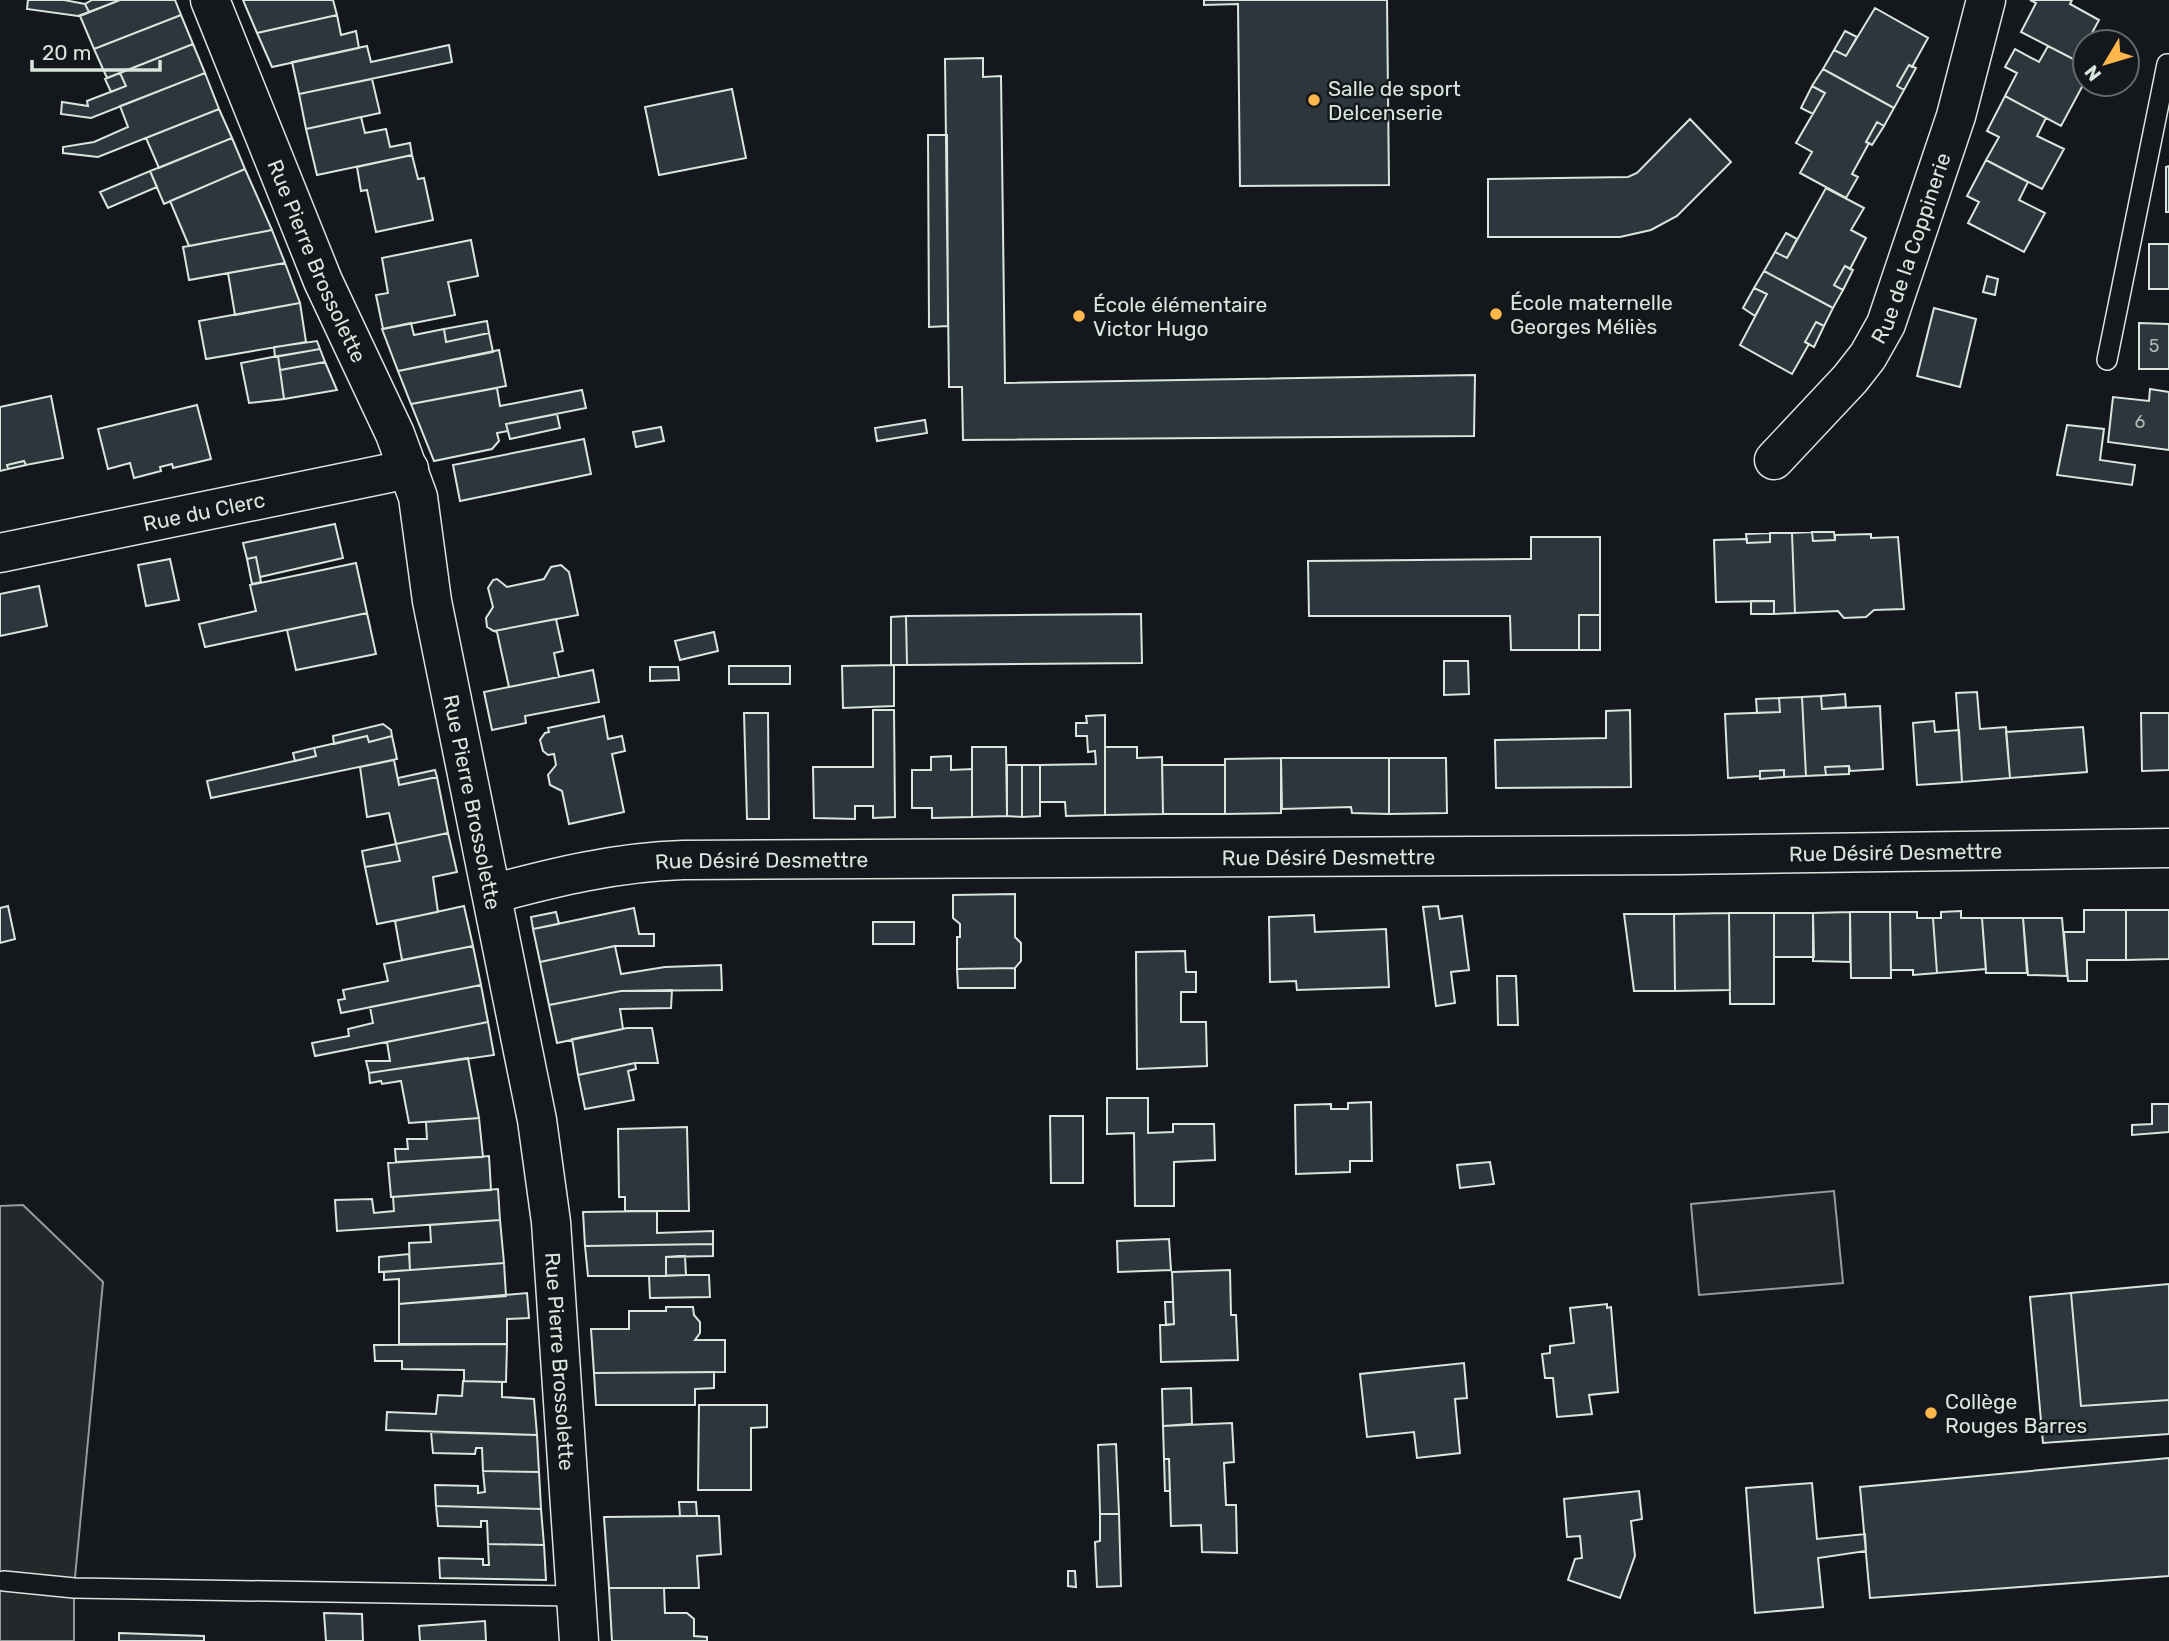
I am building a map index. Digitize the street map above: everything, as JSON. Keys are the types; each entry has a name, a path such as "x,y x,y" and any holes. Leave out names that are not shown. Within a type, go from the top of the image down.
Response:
{"street":[{"name":"Rue Pierre Brossolette","path":"210,0 323,281 409,469 421,514 432,601 537,1120 551,1222 579,1641"},
{"name":"Rue de la Coppinerie","path":"1774,460 1850,379 1868,356 1886,324 1956,116 1986,0"},
{"name":"Rue du Clerc","path":"0,553 409,469"},
{"name":"Rue Désiré Desmettre","path":"492,894 620,864 683,860 1664,856 2169,848"}],"lane":[{"path":"2107,360 2169,64"},
{"path":"4,1581 74,1588 576,1596"}],"shaded area":[{"path":"1834,1191 1843,1283 1699,1295 1691,1204"},
{"path":"23,1205 103,1282 74,1588 74,1641 0,1641 0,1206"}],"building":[{"path":"28,0 64,0 85,4 89,12 78,16 27,9"},
{"path":"92,0 120,0 89,12 85,4"},
{"path":"120,0 175,0 181,15 94,49 80,16"},
{"path":"243,0 333,0 337,15 257,33"},
{"name":"Salle de sport Delcenserie","path":"1204,0 1387,0 1389,185 1240,186 1238,4 1204,5"},
{"path":"2030,0 2072,0 2070,4 2099,20 2095,28 2071,28 2071,58 2021,32 2036,3"},
{"path":"1875,8 1928,38 1912,67 1909,65 1897,86 1904,90 1894,108 1823,69 1834,50 1846,56"},
{"path":"181,15 193,44 107,78 94,49"},
{"path":"337,15 341,35 356,31 359,48 272,67 257,33"},
{"path":"1845,31 1857,37 1846,56 1834,50"},
{"path":"193,44 205,73 91,118 61,114 62,102 88,106 87,101 126,86 120,73"},
{"path":"449,45 452,62 299,94 292,62 367,46 371,62"},
{"path":"2048,46 2071,58 2071,98 2076,98 2061,126 2005,96 2017,73 2005,67 2015,49 2039,62"},
{"path":"983,58 983,77 1001,76 1005,383 1475,375 1474,436 963,440 962,387 949,387 945,59"},
{"path":"1909,65 1916,68 1904,90 1897,86"},
{"path":"1823,69 1894,108 1884,126 1877,122 1866,142 1869,143 1852,174 1858,177 1846,198 1800,173 1812,152 1796,143 1825,93 1812,86"},
{"path":"120,73 126,86 111,92 105,79"},
{"path":"205,73 219,109 98,157 63,153 63,147 94,142 128,127 120,106"},
{"path":"372,79 380,113 306,129 299,94"},
{"path":"1812,86 1825,93 1813,114 1801,108"},
{"path":"732,89 746,158 659,175 645,107"},
{"path":"2005,96 2046,118 2037,136 2064,149 2042,189 1986,160 1999,137 1987,131"},
{"path":"219,109 232,138 159,168 146,138"},
{"path":"361,117 365,133 386,129 390,147 410,143 412,155 317,175 306,129"},
{"path":"1690,119 1731,162 1677,216 1651,230 1620,237 1488,237 1488,179 1628,177 1637,173"},
{"path":"1877,122 1884,126 1872,145 1866,142"},
{"path":"928,135 947,135 948,326 929,327"},
{"path":"232,138 245,169 164,204 150,171"},
{"path":"412,155 418,179 424,178 433,220 376,232 367,190 361,191 357,167"},
{"path":"1986,160 2028,182 2019,200 2045,213 2024,252 1968,223 1979,202 1967,196"},
{"path":"2169,166 2169,212 2166,212 2166,167"},
{"path":"245,169 272,230 189,246 170,201"},
{"path":"150,171 157,187 108,208 100,192"},
{"path":"1826,188 1864,208 1851,230 1866,238 1850,269 1845,266 1834,285 1843,290 1833,308 1764,271 1775,252 1787,258"},
{"path":"272,230 285,263 189,280 183,247"},
{"path":"1786,233 1797,239 1787,258 1775,252"},
{"path":"471,240 478,276 448,282 455,315 383,329 376,295 388,293 382,258"},
{"path":"2149,244 2169,244 2169,289 2149,289"},
{"path":"285,263 300,303 235,315 228,273"},
{"path":"1845,266 1853,270 1843,290 1834,285"},
{"path":"1764,271 1833,308 1824,326 1816,322 1805,342 1809,344 1792,374 1740,345 1767,294 1754,288"},
{"path":"1987,276 1998,279 1995,295 1983,292"},
{"path":"1754,288 1767,294 1755,316 1743,308"},
{"path":"300,303 306,342 206,359 199,321"},
{"path":"1934,308 1976,319 1960,387 1917,376"},
{"path":"487,321 489,333 446,342 444,329"},
{"path":"1816,322 1824,326 1814,347 1805,342"},
{"path":"411,323 414,335 444,329 446,342 489,333 493,352 398,371 382,329"},
{"path":"2139,323 2169,324 2169,369 2139,369"},
{"path":"317,341 320,349 275,357 274,347"},
{"path":"320,349 325,362 280,370 278,356"},
{"path":"499,350 506,386 411,404 398,371"},
{"path":"278,356 284,399 249,403 241,363"},
{"path":"325,362 337,390 284,399 280,370"},
{"path":"497,388 500,406 582,390 586,408 506,424 508,431 497,433 499,441 492,449 434,461 411,404"},
{"path":"2150,389 2169,392 2169,450 2108,442 2113,397 2149,401"},
{"path":"51,396 63,458 26,465 24,461 7,465 8,469 0,471 0,407"},
{"path":"197,405 211,459 173,468 172,464 160,467 161,471 134,478 130,463 108,469 98,429"},
{"path":"557,414 560,428 510,439 506,424"},
{"path":"925,420 927,433 877,441 875,428"},
{"path":"2067,425 2104,429 2100,460 2135,465 2132,485 2057,475"},
{"path":"661,427 664,441 636,447 633,432"},
{"path":"584,439 591,474 460,501 453,465"},
{"path":"24,461 26,465 8,469 7,465"},
{"path":"335,524 343,558 260,577 256,557 247,559 243,543"},
{"path":"1812,532 1834,532 1835,540 1813,541"},
{"path":"1812,532 1813,541 1835,540 1835,535 1871,534 1871,538 1898,537 1904,609 1874,610 1866,617 1844,618 1838,611 1795,613 1792,533"},
{"path":"1770,533 1770,542 1747,543 1746,534"},
{"path":"1770,533 1792,533 1795,613 1774,614 1774,601 1716,602 1714,540 1747,539 1747,543 1770,542"},
{"path":"1531,537 1600,537 1600,615 1579,615 1579,650 1511,650 1510,616 1309,616 1308,561 1531,559"},
{"path":"256,557 261,582 252,584 247,559"},
{"path":"170,559 179,600 146,606 138,565"},
{"path":"356,563 367,613 205,647 199,624 256,611 250,585"},
{"path":"561,565 569,572 578,615 494,631 487,627 486,618 493,607 488,588 493,580 497,579 507,587 544,579 551,567"},
{"path":"39,586 47,626 0,636 0,594"},
{"path":"1751,601 1774,601 1774,614 1751,614"},
{"path":"367,613 376,654 296,670 287,630"},
{"path":"1141,614 1142,663 907,665 906,616"},
{"path":"1579,615 1600,615 1600,650 1579,650"},
{"path":"906,616 907,665 891,665 891,617"},
{"path":"556,619 563,651 554,653 559,677 509,687 497,632 494,631"},
{"path":"714,632 718,651 680,660 675,641"},
{"path":"1444,661 1468,661 1469,694 1444,695"},
{"path":"894,665 894,706 843,708 842,666"},
{"path":"729,666 790,666 790,684 729,684"},
{"path":"650,667 678,667 679,680 650,681"},
{"path":"593,670 599,702 525,716 526,723 492,730 484,692"},
{"path":"1977,692 1980,729 2006,727 2010,778 1962,782 1956,693"},
{"path":"1845,694 1846,707 1822,709 1821,696"},
{"path":"1821,696 1822,709 1880,706 1883,769 1850,771 1849,766 1825,767 1826,775 1806,776 1802,697"},
{"path":"1802,697 1806,776 1784,777 1784,770 1760,771 1760,776 1728,778 1725,714 1780,712 1779,698"},
{"path":"1779,698 1780,712 1757,713 1756,699"},
{"path":"873,710 894,710 895,817 873,818 873,806 855,806 855,819 814,818 813,767 873,767"},
{"path":"1630,710 1631,787 1496,788 1495,740 1606,738 1606,711"},
{"path":"744,713 768,713 769,819 747,819"},
{"path":"2141,713 2169,713 2169,770 2142,771"},
{"path":"1105,715 1105,815 1066,816 1065,802 1040,802 1040,765 1096,764 1095,751 1088,752 1087,736 1076,736 1076,723 1087,723 1086,716"},
{"path":"604,716 608,739 622,736 625,751 612,754 624,812 569,824 562,791 550,785 548,775 556,765 554,754 548,755 543,751 540,740 549,732 548,728"},
{"path":"1934,721 1935,732 1959,730 1962,782 1917,785 1913,723"},
{"path":"383,724 391,730 392,736 369,742 367,736 334,744 333,736"},
{"path":"2083,727 2087,772 2010,778 2006,732"},
{"path":"367,736 369,742 392,736 397,759 211,798 207,781 316,756 314,748"},
{"path":"972,747 1006,747 1007,816 972,817"},
{"path":"1105,747 1137,747 1137,758 1162,757 1163,814 1105,815"},
{"path":"314,748 316,756 295,761 293,753"},
{"path":"951,756 951,770 972,769 972,817 932,818 932,808 912,808 912,770 931,770 931,757"},
{"path":"1281,758 1281,813 1225,814 1225,759"},
{"path":"1281,758 1389,758 1389,814 1352,813 1351,807 1282,809"},
{"path":"1389,758 1446,758 1447,813 1389,814"},
{"path":"394,760 399,785 437,777 448,833 396,844 389,813 367,817 360,767"},
{"path":"1007,765 1022,765 1022,817 1007,816"},
{"path":"1022,765 1040,765 1040,816 1022,817"},
{"path":"1162,765 1225,765 1225,814 1163,814"},
{"path":"1849,766 1849,774 1826,775 1825,767"},
{"path":"435,770 437,777 399,785 398,778"},
{"path":"1784,770 1784,777 1760,779 1760,771"},
{"path":"448,833 457,872 433,877 438,912 377,924 365,867 400,861 396,844"},
{"path":"396,844 400,861 365,867 362,851"},
{"path":"1015,894 1015,937 1021,943 1021,961 1015,968 957,969 957,937 960,937 960,924 953,918 953,895"},
{"path":"8,906 15,939 0,943 0,908"},
{"path":"464,906 473,946 402,960 395,921"},
{"path":"1438,906 1440,919 1462,916 1469,970 1451,972 1455,1003 1436,1006 1423,907"},
{"path":"634,908 639,934 654,934 654,946 615,946 540,962 533,929"},
{"path":"2084,910 2126,910 2126,960 2087,960 2087,981 2068,981 2064,932 2084,932"},
{"path":"2126,910 2169,910 2169,959 2126,960"},
{"path":"1961,911 1961,918 1982,918 1986,969 1937,973 1933,918 1941,918 1941,912"},
{"path":"556,912 559,924 533,929 531,917"},
{"path":"1850,912 1850,962 1813,961 1813,913"},
{"path":"1850,912 1890,912 1891,978 1851,978"},
{"path":"1890,912 1917,912 1917,918 1933,918 1937,973 1913,975 1913,970 1891,970"},
{"path":"1729,913 1774,913 1774,1004 1730,1004"},
{"path":"1729,913 1730,990 1675,991 1674,914"},
{"path":"1774,913 1813,913 1814,957 1774,957"},
{"path":"1624,914 1674,914 1675,991 1634,991"},
{"path":"1314,915 1315,932 1386,929 1389,987 1297,990 1296,981 1270,982 1269,917"},
{"path":"1982,918 2023,918 2027,973 1986,973"},
{"path":"2023,918 2062,918 2067,976 2028,975"},
{"path":"873,922 914,922 914,944 873,944"},
{"path":"473,946 481,985 341,1013 338,1000 345,999 343,990 388,981 384,964"},
{"path":"615,946 621,974 665,967 721,965 722,990 621,991 549,1005 540,962"},
{"path":"1185,951 1186,972 1196,972 1196,992 1181,992 1181,1022 1206,1022 1207,1066 1137,1069 1136,952"},
{"path":"1015,968 1015,988 958,988 957,969"},
{"path":"1497,976 1516,976 1518,1025 1498,1025"},
{"path":"481,985 488,1022 315,1056 312,1043 349,1036 348,1029 373,1023 370,1007"},
{"path":"672,990 671,1008 620,1009 623,1029 557,1043 549,1005 621,991"},
{"path":"488,1022 494,1055 369,1073 366,1061 390,1061 387,1042"},
{"path":"627,1028 652,1028 658,1063 635,1063 578,1075 572,1039"},
{"path":"468,1058 479,1118 409,1123 401,1081 370,1083 369,1073"},
{"path":"635,1063 636,1069 628,1071 634,1100 585,1109 578,1075"},
{"path":"1107,1098 1148,1098 1148,1133 1173,1132 1173,1124 1214,1124 1215,1160 1174,1162 1174,1206 1135,1206 1134,1133 1107,1134"},
{"path":"1371,1102 1372,1161 1350,1161 1350,1172 1296,1174 1295,1105 1331,1104 1331,1109 1348,1109 1348,1103"},
{"path":"2152,1104 2169,1104 2169,1132 2132,1135 2132,1125 2152,1124"},
{"path":"1050,1116 1083,1116 1083,1183 1051,1183"},
{"path":"479,1118 483,1157 396,1162 395,1149 408,1149 407,1139 427,1139 426,1122"},
{"path":"687,1127 689,1211 625,1211 625,1197 619,1197 618,1129"},
{"path":"489,1156 491,1190 391,1197 388,1163"},
{"path":"1490,1162 1494,1184 1460,1188 1457,1165"},
{"path":"498,1189 500,1220 337,1231 335,1200 372,1199 374,1213 394,1211 393,1197"},
{"path":"657,1211 657,1233 713,1231 713,1244 585,1246 583,1212"},
{"path":"500,1220 504,1263 410,1270 409,1243 431,1242 430,1225"},
{"path":"1169,1239 1171,1270 1118,1272 1117,1241"},
{"path":"713,1244 713,1256 666,1257 666,1276 588,1276 585,1246"},
{"path":"409,1254 410,1270 379,1272 379,1257"},
{"path":"685,1256 686,1275 666,1276 666,1257"},
{"path":"504,1263 506,1296 399,1304 399,1279 384,1280 384,1272"},
{"path":"1230,1270 1231,1315 1236,1315 1238,1360 1161,1362 1160,1325 1174,1324 1172,1272"},
{"path":"709,1275 710,1297 650,1298 649,1276"},
{"path":"2169,1284 2169,1400 2081,1406 2071,1293"},
{"path":"527,1293 529,1318 507,1319 507,1344 399,1344 399,1304"},
{"path":"2071,1293 2081,1406 2169,1400 2169,1434 2043,1443 2030,1297"},
{"path":"1165,1302 1173,1302 1174,1324 1166,1325"},
{"path":"1607,1304 1607,1308 1611,1307 1618,1392 1589,1395 1592,1414 1557,1417 1553,1378 1545,1378 1542,1354 1550,1353 1550,1346 1574,1343 1570,1308"},
{"path":"666,1307 693,1307 694,1315 700,1322 700,1333 695,1340 725,1340 725,1372 594,1373 591,1329 629,1329 629,1311 666,1311"},
{"path":"507,1344 506,1382 464,1381 464,1370 402,1369 402,1361 375,1361 374,1345"},
{"path":"1464,1363 1467,1398 1455,1399 1460,1453 1417,1458 1414,1432 1367,1437 1360,1374"},
{"path":"714,1372 714,1388 695,1389 695,1405 596,1405 594,1373"},
{"path":"463,1381 502,1382 502,1397 534,1399 537,1435 386,1430 387,1412 436,1414 438,1395 462,1396"},
{"path":"1191,1388 1192,1424 1163,1426 1162,1389"},
{"path":"699,1405 767,1405 767,1427 751,1428 751,1490 698,1490"},
{"path":"1232,1423 1234,1462 1224,1463 1226,1505 1236,1505 1237,1553 1202,1552 1201,1525 1171,1526 1169,1459 1164,1459 1163,1426"},
{"path":"431,1432 537,1435 539,1472 483,1471 482,1448 476,1448 475,1454 433,1453"},
{"path":"1116,1444 1119,1514 1100,1514 1098,1445"},
{"path":"2169,1458 2169,1576 1870,1598 1860,1487"},
{"path":"1164,1459 1169,1459 1170,1491 1165,1491"},
{"path":"483,1471 539,1472 541,1509 436,1506 435,1485 478,1486 478,1493 485,1492"},
{"path":"1812,1483 1817,1539 1865,1534 1866,1551 1818,1558 1823,1607 1755,1613 1746,1488"},
{"path":"1639,1491 1642,1519 1631,1521 1635,1556 1620,1598 1568,1580 1575,1559 1582,1558 1580,1536 1567,1537 1564,1499"},
{"path":"679,1502 696,1502 697,1516 680,1516"},
{"path":"436,1506 541,1509 544,1545 488,1544 487,1521 481,1521 481,1527 438,1526"},
{"path":"1100,1514 1119,1514 1121,1586 1097,1587 1095,1542 1100,1541"},
{"path":"719,1516 721,1554 697,1556 699,1588 609,1588 604,1517"},
{"path":"488,1544 544,1545 546,1580 440,1578 439,1558 483,1559 483,1565 489,1565"},
{"path":"1068,1571 1075,1571 1076,1587 1068,1586"},
{"path":"609,1588 664,1588 665,1613 687,1613 694,1619 694,1636 707,1637 707,1641 612,1641"},
{"path":"324,1613 362,1614 363,1641 326,1641"},
{"path":"485,1621 486,1641 420,1641 419,1626"},
{"path":"119,1633 204,1636 204,1641 119,1641"}],"place":[{"name":"Salle de sport Delcenserie","path":"1314,100"},
{"name":"École maternelle Georges Méliès","path":"1496,314"},
{"name":"École élémentaire Victor Hugo","path":"1079,316"},
{"name":"Collège Rouges Barres","path":"1931,1413"}]}
